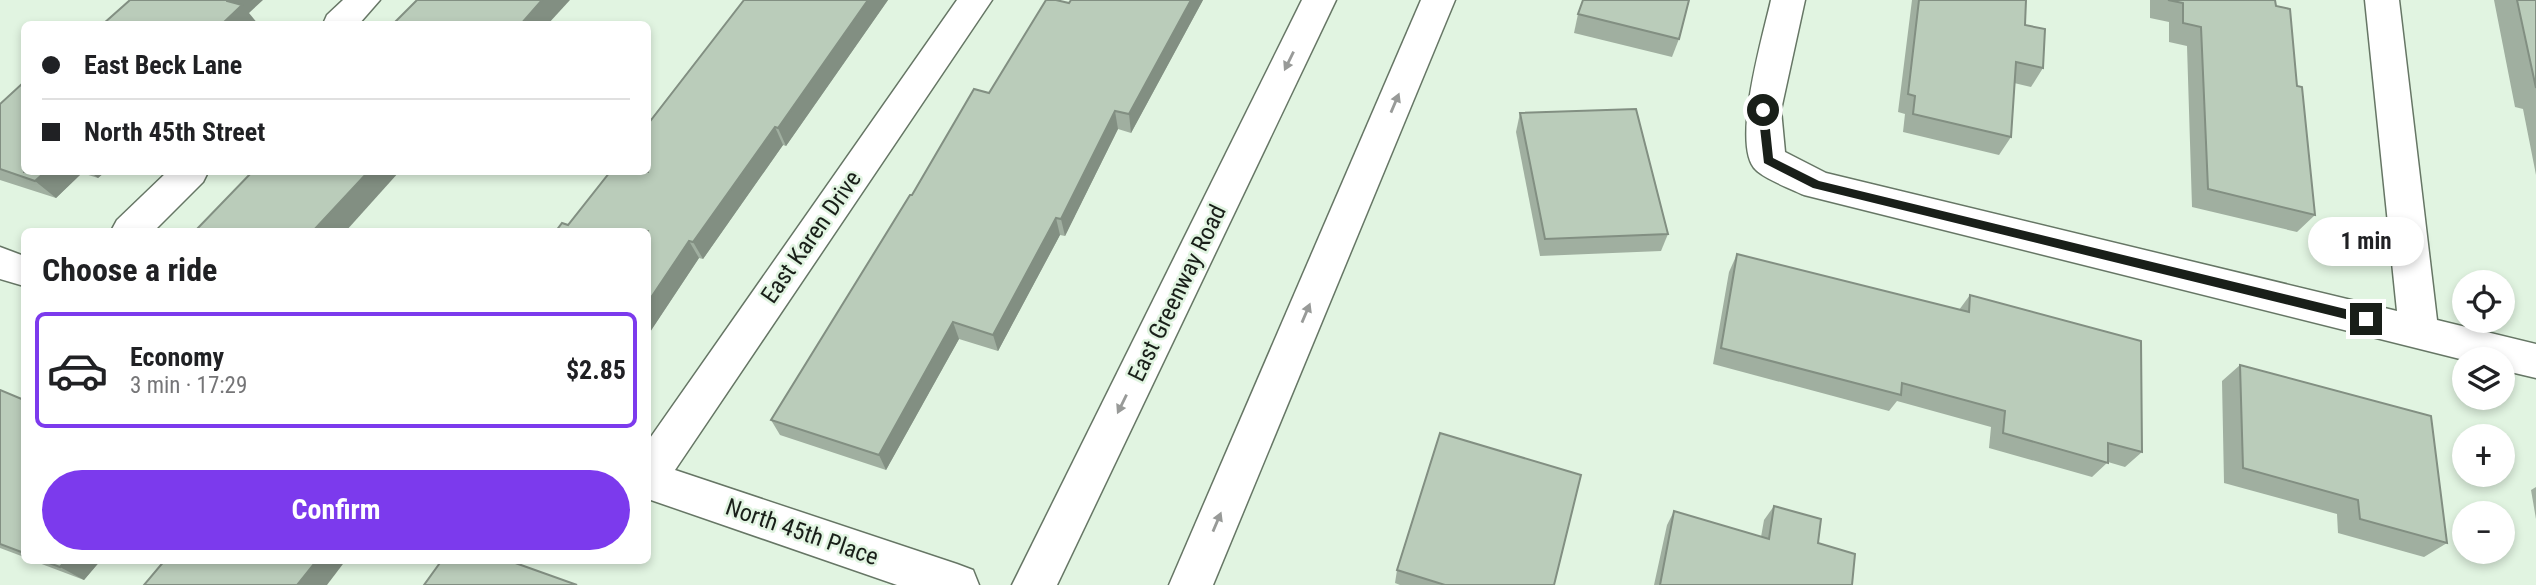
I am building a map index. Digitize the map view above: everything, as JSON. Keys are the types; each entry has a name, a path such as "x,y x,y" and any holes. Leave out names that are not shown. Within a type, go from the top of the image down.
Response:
{"street":[{"path":"342,21 363,0"},
{"name":"East Karen Drive","path":"651,473 975,0"},
{"name":"East Greenway Road","path":"1034,585 1319,0"},
{"path":"1191,585 1438,0"},
{"path":"1788,0 1763,110 1768,160 1817,185 2536,361"},
{"path":"2382,0 2418,331"},
{"path":"133,228 187,175"},
{"path":"0,263 21,270"},
{"name":"North 45th Place","path":"651,478 957,585"}],"building":[{"path":"130,0 227,0 242,5 225,21 106,21"},
{"path":"417,0 542,0 524,21 396,21"},
{"path":"744,0 868,0 778,128 775,127 693,242 689,241 651,298 651,228 558,228 562,223 568,225 608,175 651,175 651,120"},
{"path":"1046,0 1069,3 1071,0 1191,0 1129,114 1115,111 1061,219 1056,218 993,335 953,322 879,455 771,420 912,195 974,89 989,93"},
{"path":"1583,0 1689,0 1679,39 1578,14"},
{"path":"1919,0 2026,0 2025,25 2045,29 2043,68 2016,62 2011,137 1913,114 1915,96 1908,94"},
{"path":"2168,0 2275,0 2276,6 2290,9 2297,86 2302,87 2315,215 2208,189 2201,27 2183,23 2183,3"},
{"path":"2517,0 2536,0 2536,88"},
{"path":"21,85 21,175 42,175 35,181 0,169 0,104"},
{"path":"1636,109 1668,234 1545,239 1520,113"},
{"path":"249,175 365,175 316,228 198,228"},
{"path":"1737,254 1969,312 1970,295 2141,341 2142,452 2108,443 2108,463 2003,433 2005,411 1902,383 1901,395 1721,348"},
{"path":"2240,365 2431,416 2447,543 2360,519 2358,500 2243,468"},
{"path":"0,390 21,399 21,552 0,544"},
{"path":"1440,433 1581,475 1554,585 1445,585 1397,570"},
{"path":"1774,506 1821,519 1818,543 1855,554 1852,585 1660,585 1674,511 1769,539"},
{"path":"162,564 314,564 297,585 144,585"},
{"path":"439,564 518,564 577,585 424,585"}],"route":[{"path":"1763,110 1768,160 1817,185 2366,319"}]}
